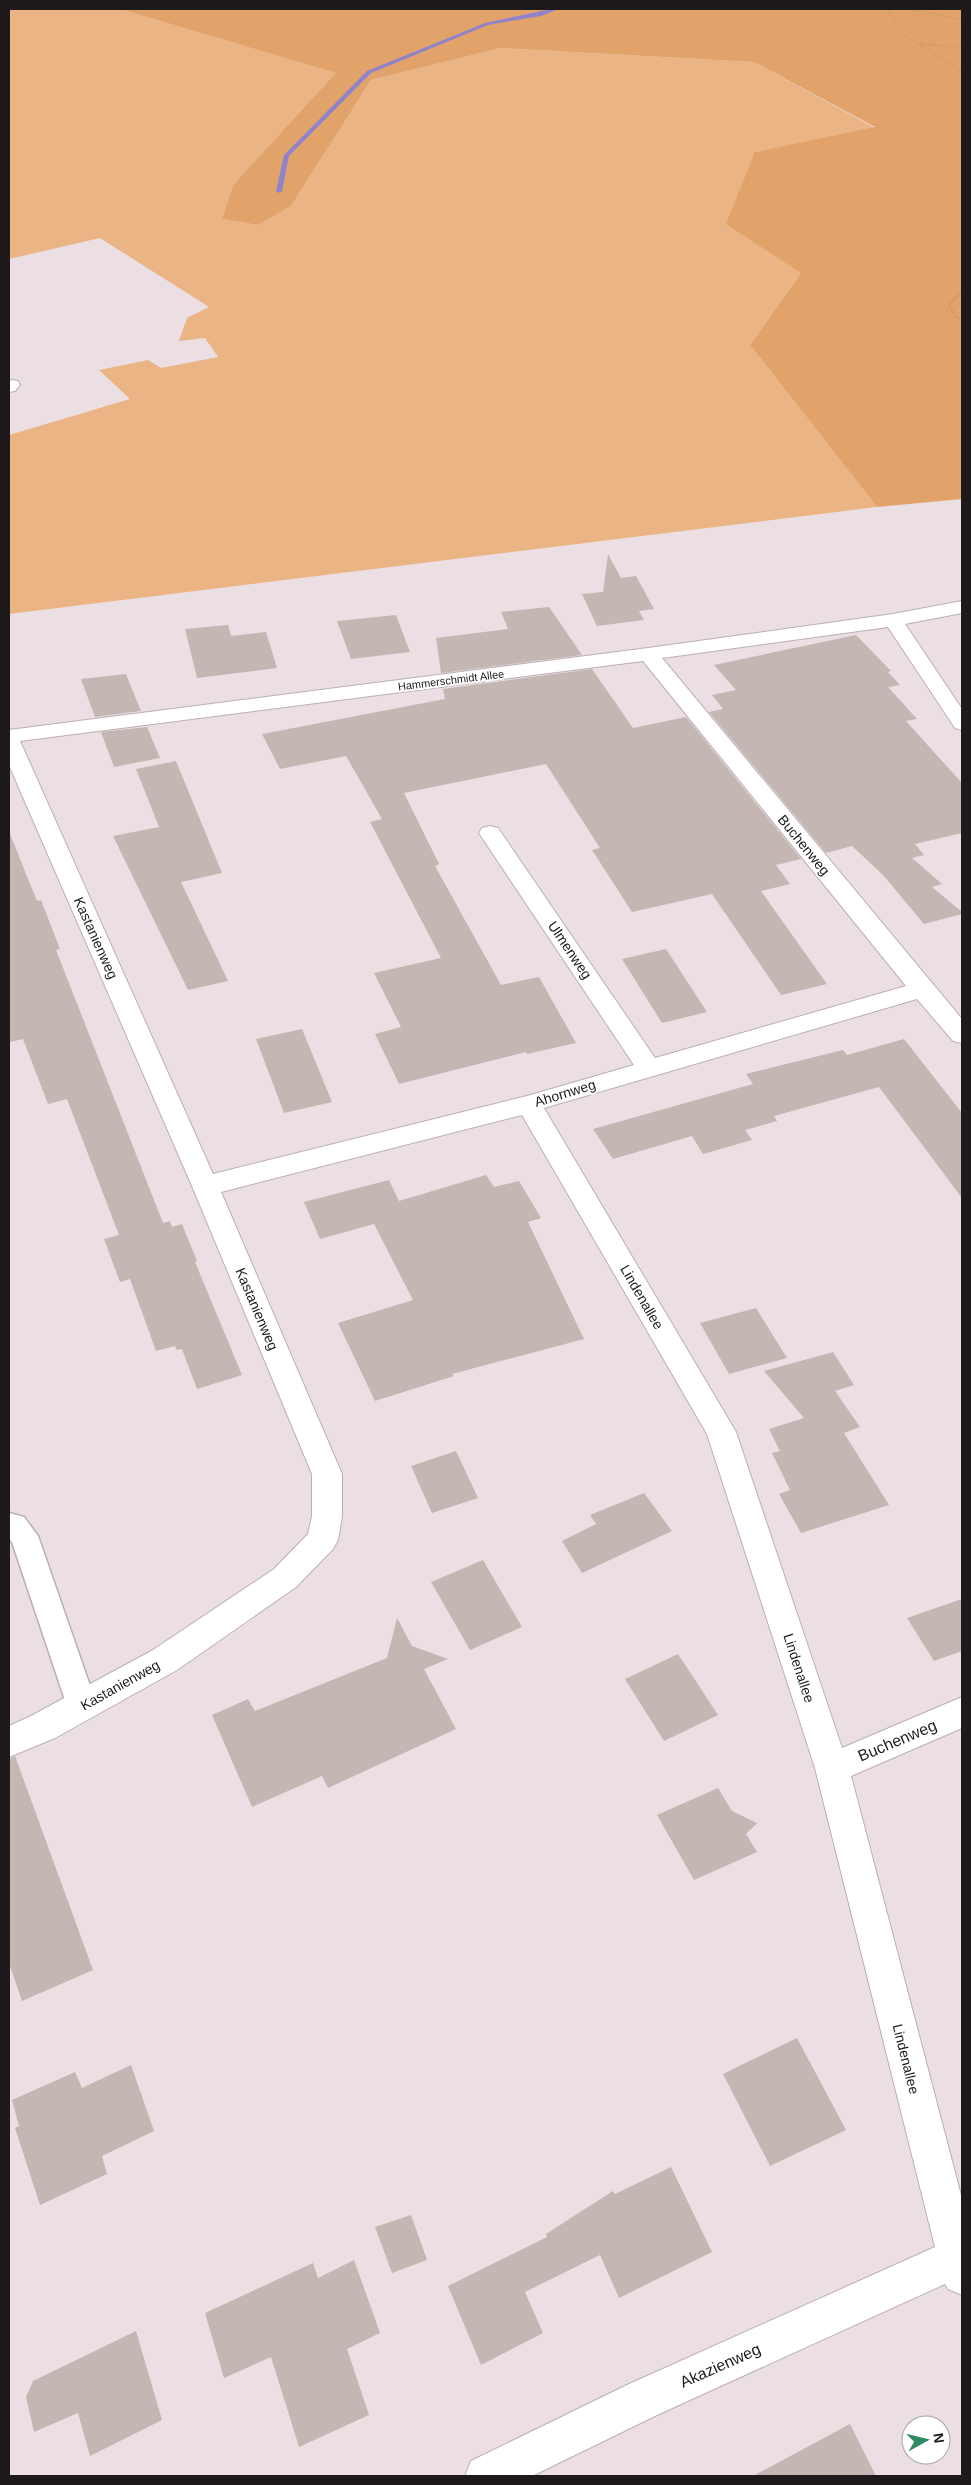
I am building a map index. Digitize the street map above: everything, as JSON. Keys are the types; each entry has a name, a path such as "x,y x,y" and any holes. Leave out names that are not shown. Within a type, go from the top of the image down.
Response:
{"street":[{"name":"Hammerschmidt Allee","path":"9,736 648,654 893,620 962,607"},
{"path":"893,620 962,724"},
{"name":"Buchenweg","path":"648,654 922,989 962,1035"},
{"name":"Kastanienweg","path":"9,741 205,1186 327,1474 327,1516 322,1540 277,1583 165,1660 82,1706 9,1742"},
{"name":"Ulmenweg","path":"490,833 649,1068"},
{"name":"Ahornweg","path":"205,1186 529,1104 922,989"},
{"name":"Lindenallee","path":"529,1104 721,1432 832,1768 960,2267"},
{"name":"Buchenweg","path":"832,1768 962,1712"},
{"name":"Akazienweg","path":"486,2476 642,2400 960,2267"}],"lane":[{"path":"9,1525 14,1525 24,1536 82,1706"}],"path":[{"path":"887,9 903,34 962,72"},
{"path":"912,9 962,20"},
{"path":"918,44 962,47"},
{"path":"962,291 949,305 956,317 962,319"}],"shaded area":[{"path":"9,9 120,9 337,73 233,185 222,219 257,225 291,206 371,80 501,48 754,62 875,128 755,152 801,273 750,345 877,507 9,614 9,435 130,399 99,370 148,360 161,368 218,357 205,338 179,341 187,318 209,307 100,238 9,259"},
{"path":"120,9 962,9 962,499 877,507 750,345 801,273 726,224 755,152 875,127 754,62 501,48 371,80 291,206 258,225 222,219 233,185 336,73"}],"building":[{"path":"608,554 621,578 636,576 654,609 639,611 644,620 597,626 582,594 603,592"},
{"path":"549,607 582,655 441,673 436,638 508,629 501,612"},
{"path":"396,615 410,652 351,659 337,621"},
{"path":"228,625 231,636 266,632 277,668 197,678 185,629"},
{"path":"856,635 891,671 888,672 900,685 888,687 917,719 906,721 962,783 962,833 915,844 924,855 912,858 942,884 932,887 962,914 924,924 883,875 852,846 826,853 709,712 723,709 712,695 736,690 714,665"},
{"path":"592,669 633,728 686,717 801,859 776,865 790,884 761,891 827,984 781,995 712,894 632,912 592,850 600,848 546,764 404,793 439,864 435,866 501,985 539,977 576,1043 527,1054 526,1052 399,1084 375,1034 401,1027 374,973 441,958 370,822 382,819 346,756 280,769 262,734 445,699 443,689"},
{"path":"126,674 141,711 95,717 81,679"},
{"path":"147,727 160,758 114,767 101,732"},
{"path":"176,761 222,873 181,882 228,981 188,990 113,836 159,827 136,769"},
{"path":"10,834 37,901 41,900 60,949 56,950 163,1223 170,1221 172,1227 182,1224 197,1261 195,1262 242,1375 197,1389 182,1349 177,1350 175,1346 156,1351 130,1279 120,1282 104,1239 119,1235 67,1099 48,1104 23,1039 9,1042"},
{"path":"666,949 707,1012 662,1023 622,959"},
{"path":"302,1029 332,1102 284,1113 256,1039"},
{"path":"904,1039 962,1113 962,1198 879,1087 774,1116 777,1121 745,1130 752,1140 703,1154 692,1136 613,1159 593,1129 753,1084 746,1074 843,1050 847,1055"},
{"path":"486,1175 494,1187 519,1181 541,1218 528,1222 584,1339 452,1374 454,1376 375,1401 338,1323 413,1300 374,1224 320,1239 304,1202 389,1180 399,1201"},
{"path":"756,1308 787,1358 729,1374 700,1323"},
{"path":"833,1352 854,1385 835,1391 860,1427 844,1433 889,1505 801,1533 779,1494 790,1490 772,1453 780,1451 769,1429 804,1418 764,1371"},
{"path":"456,1451 478,1498 432,1513 411,1466"},
{"path":"644,1493 672,1531 582,1573 562,1541 596,1524 590,1515"},
{"path":"483,1560 522,1627 470,1650 431,1582"},
{"path":"962,1599 962,1651 934,1661 907,1618"},
{"path":"397,1618 412,1646 448,1659 424,1669 456,1729 328,1788 322,1776 252,1807 212,1715 248,1699 255,1711 387,1658"},
{"path":"678,1654 718,1715 664,1741 625,1679"},
{"path":"15,1756 93,1970 22,2001 9,1963 9,1759"},
{"path":"718,1788 732,1811 757,1823 746,1834 757,1852 694,1880 657,1815"},
{"path":"797,2038 846,2130 770,2166 723,2074"},
{"path":"131,2065 154,2131 102,2156 107,2174 40,2205 15,2128 19,2126 12,2100 75,2072 82,2088"},
{"path":"671,2167 712,2252 619,2298 600,2255 525,2292 543,2333 481,2365 448,2286 547,2237 546,2234 613,2191 615,2194"},
{"path":"411,2215 427,2260 392,2273 375,2227"},
{"path":"354,2260 380,2333 347,2349 369,2415 299,2447 271,2357 224,2378 205,2313 313,2263 318,2278"},
{"path":"136,2331 162,2420 90,2456 78,2413 34,2432 26,2397 33,2381"},
{"path":"850,2424 876,2476 753,2476"}],"waterway":[{"path":"279,191 286,156 369,72 487,24 541,14 556,9"}]}
